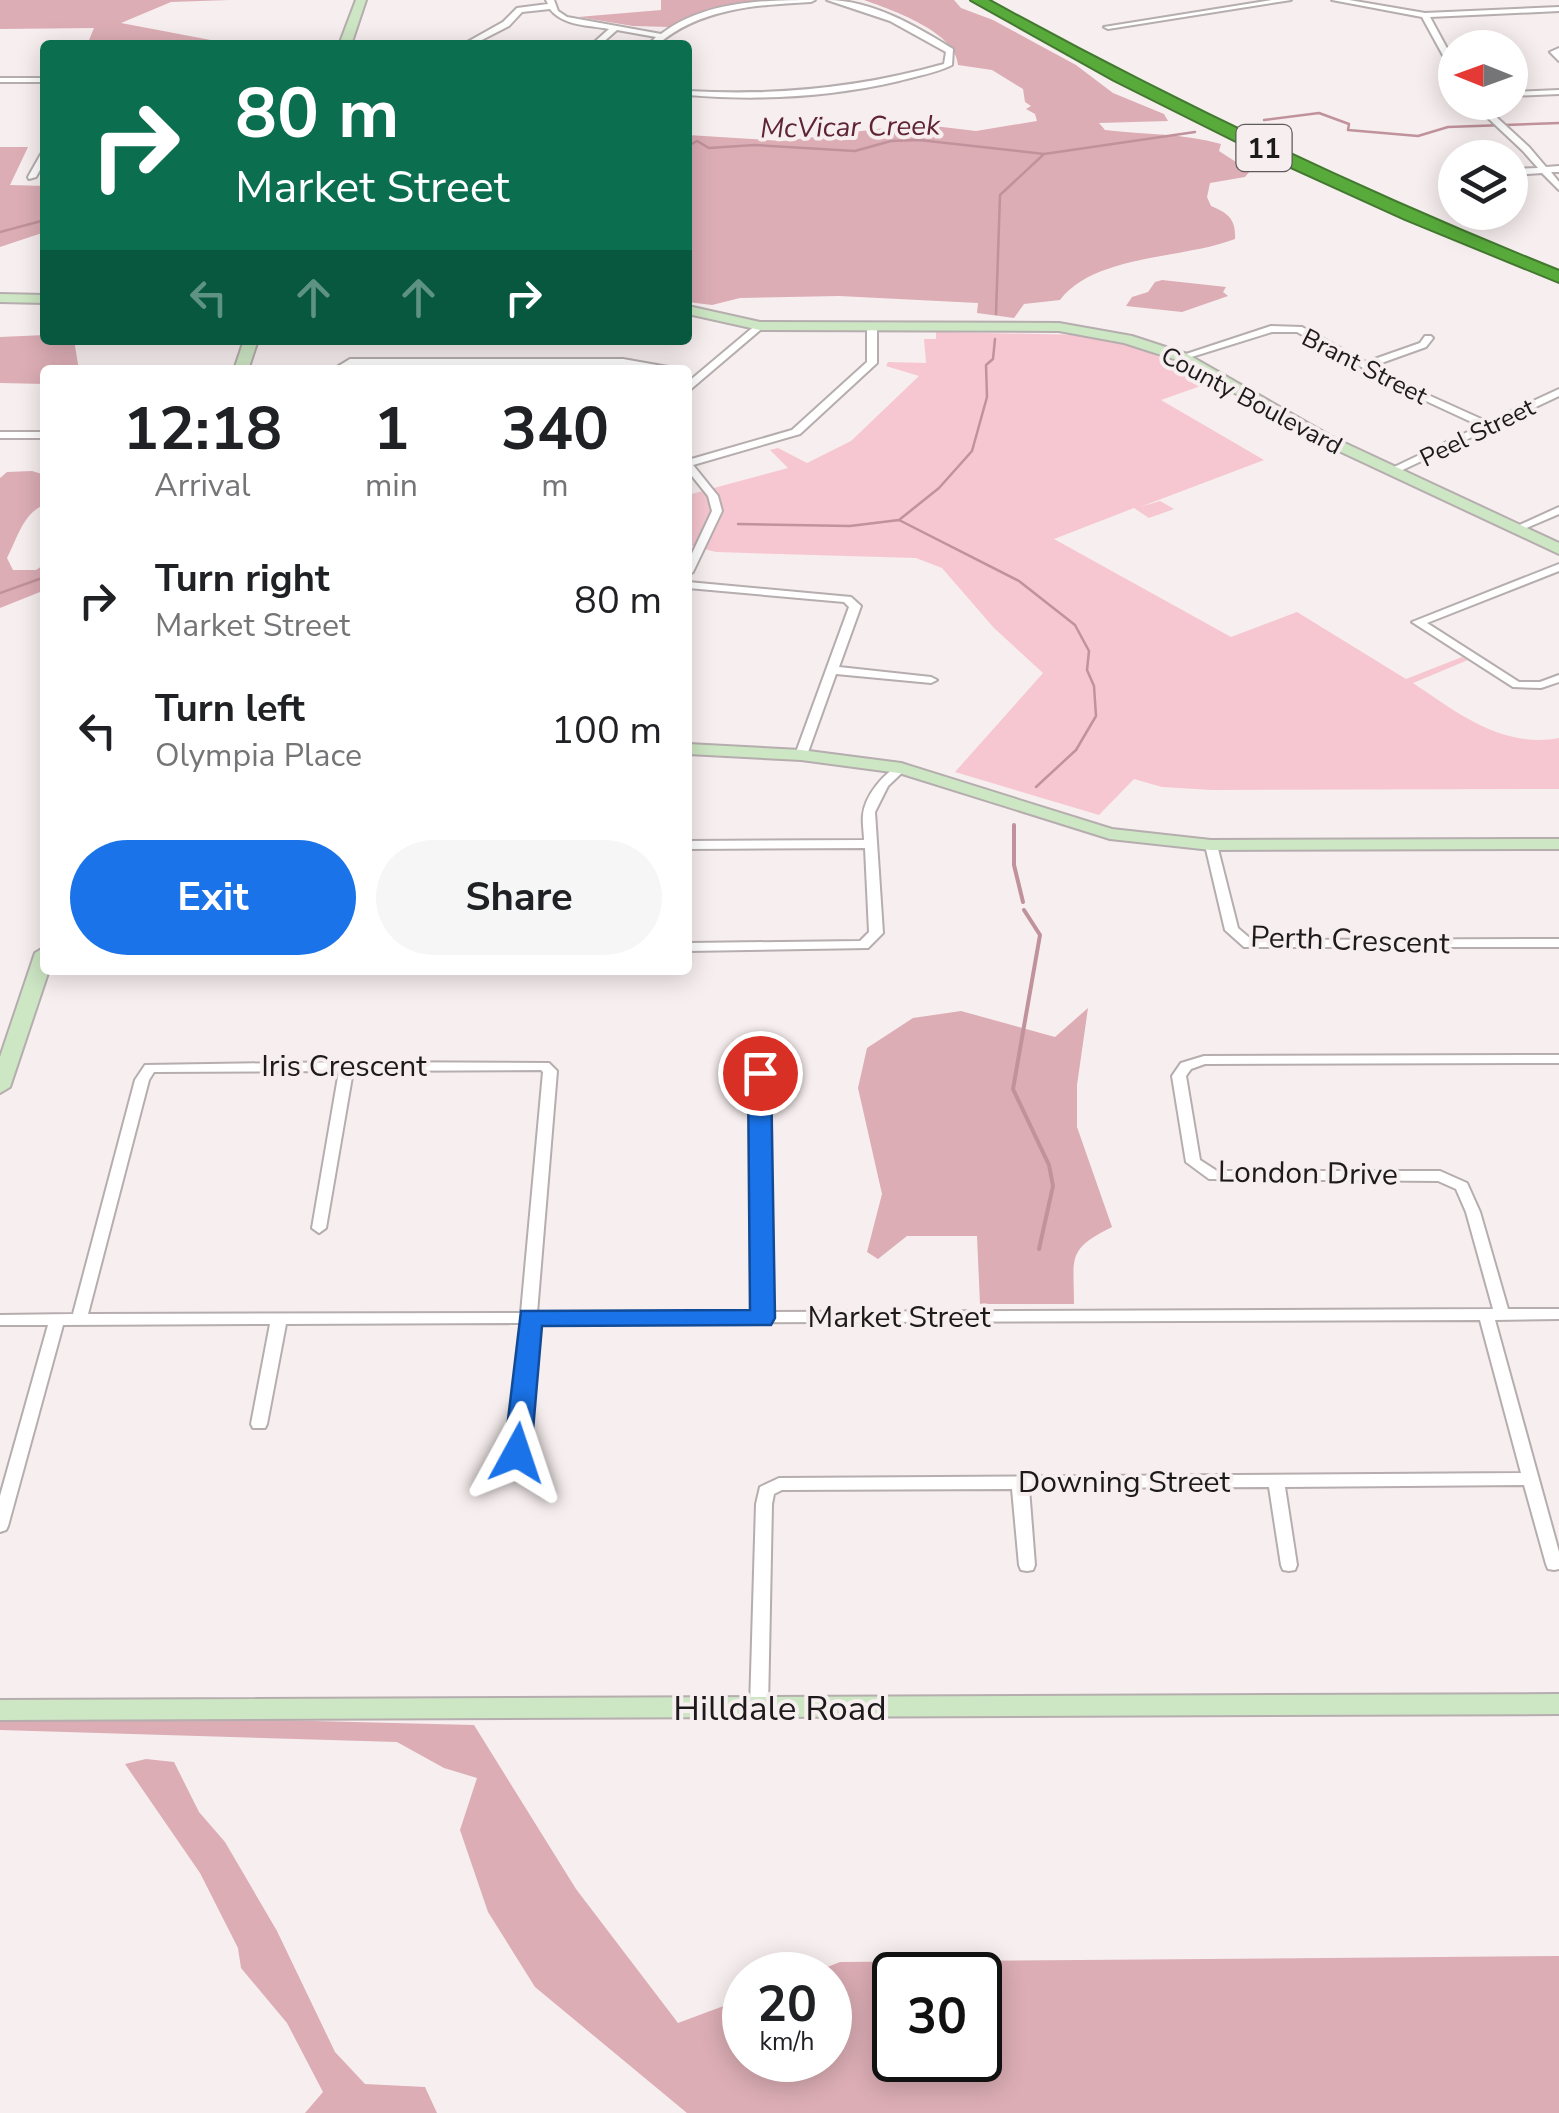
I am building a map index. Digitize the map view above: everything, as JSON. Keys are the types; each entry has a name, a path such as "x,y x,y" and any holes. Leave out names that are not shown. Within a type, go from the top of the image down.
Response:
{"highway":[{"name":"11","path":"978,0 1135,86 1231,132 1559,274"},
{"name":"11","path":"990,0 1224,123 1559,274"}],"street":[{"path":"347,40 361,0"},
{"path":"657,40 695,18 755,3 811,0"},
{"path":"692,93 815,95 894,82 948,65 950,51 921,31 861,6 832,0"},
{"path":"1108,27 1288,0"},
{"path":"1336,0 1425,15 1559,9"},
{"path":"476,40 506,24 520,10 551,3 565,19 661,36"},
{"path":"1425,15 1438,39"},
{"path":"601,40 614,28"},
{"path":"1559,50 1554,52 1559,59"},
{"path":"0,80 40,80"},
{"path":"1528,93 1559,92"},
{"path":"1495,120 1559,187"},
{"path":"32,177 40,163"},
{"path":"1528,171 1559,169"},
{"path":"0,298 40,298"},
{"name":"County Boulevard","path":"692,311 760,326 1076,329 1127,339 1182,357 1329,441 1559,549"},
{"path":"693,375 760,326"},
{"path":"692,463 780,438 807,424 872,363 872,326"},
{"name":"Brant Street","path":"1182,357 1271,328 1299,329 1488,426"},
{"path":"1366,365 1423,345 1428,338"},
{"path":"345,365 623,362 640,365"},
{"name":"Peel Street","path":"1394,471 1559,392"},
{"path":"0,435 40,436"},
{"path":"692,469 713,496 718,511 692,564"},
{"path":"1520,528 1559,510"},
{"path":"1559,567 1418,622 1518,684 1540,686 1559,678"},
{"path":"692,585 852,602 855,606 802,754"},
{"path":"833,670 931,680"},
{"path":"692,749 802,754 901,768 1110,834 1212,845 1559,844"},
{"path":"692,947 862,946 871,941 876,933 869,812 874,797 901,768"},
{"path":"692,846 869,844"},
{"name":"Perth Crescent","path":"1212,845 1232,930 1249,944 1559,943"},
{"path":"0,1087 40,968"},
{"name":"London Drive","path":"1494,1314 1474,1212 1462,1186 1440,1176 1214,1176 1194,1162 1179,1076 1186,1066 1204,1060 1559,1059"},
{"path":"319,1228 348,1066"},
{"name":"Iris Crescent","path":"78,1320 146,1072 158,1067 348,1066 549,1068 530,1318"},
{"path":"760,1073 762,1318"},
{"path":"1494,1314 1529,1479 1554,1564"},
{"name":"Market Street","path":"0,1320 1559,1314"},
{"path":"517,1453 530,1318"},
{"path":"0,1526 57,1319"},
{"path":"259,1424 279,1320"},
{"name":"Downing Street","path":"759,1708 766,1491 779,1484 1529,1479"},
{"path":"1020,1482 1028,1565"},
{"path":"1276,1482 1289,1565"},
{"name":"Hilldale Road","path":"0,1710 1559,1704"}],"shaded area":[{"path":"0,0 229,0 171,2 121,23 211,40 89,40 94,28 0,29"},
{"path":"661,0 760,0 670,27 633,26 578,17 661,10"},
{"path":"864,0 954,0 961,8 993,20 1076,65 1113,93 1164,114 1168,121 1099,123 1105,130 1221,144 1219,151 1250,171 1245,177 1210,183 1207,197 1211,206 1230,218 1235,239 1117,266 1075,285 1060,300 1024,304 1014,318 977,313 978,303 839,296 740,298 712,305 692,302 692,135 783,141 917,124 976,131 1037,121 1035,114 1026,109 1031,106 1025,102 1023,89 992,70 958,65 946,42 906,16"},
{"path":"0,147 28,147 10,185 40,186 40,234 0,247"},
{"path":"1155,282 1226,287 1223,292 1228,296 1182,312 1126,306 1132,297 1148,292"},
{"path":"936,332 1087,335 1144,349 1209,383 1161,400 1264,460 1140,507 1160,501 1174,509 1149,518 1134,508 1054,539 1231,637 1297,612 1406,679 1462,657 1468,660 1413,683 1481,726 1519,738 1559,738 1559,789 1212,790 1162,787 1134,779 1099,815 955,772 1043,673 994,628 942,568 916,558 716,552 692,546 692,494 788,468 770,450 778,448 807,463 851,441 919,376 886,366 888,362 926,363 924,339 936,339"},
{"path":"40,335 40,345 75,345 78,365 40,365 40,384 0,383 0,337"},
{"path":"7,472 40,473 40,507 26,519 7,558 13,570 40,567 40,592 0,608 0,478"},
{"path":"1088,1008 1077,1085 1077,1127 1112,1227 1087,1242 1076,1256 1074,1304 980,1304 977,1236 907,1236 878,1259 867,1252 882,1194 858,1088 867,1048 913,1018 961,1011 1055,1037"},
{"path":"0,1713 474,1725 576,1889 678,2023 722,2007 722,2082 852,2082 852,1962 872,1962 872,2082 1002,2082 1002,1961 1559,1956 1559,2113 687,2113 535,1987 488,1912 460,1830 477,1778 444,1768 397,1742 0,1730"},
{"path":"146,1759 174,1762 199,1812 225,1842 277,1931 335,2052 365,2084 425,2087 437,2113 305,2113 323,2092 287,2023 241,1968 238,1948 200,1873 125,1764"}],"waterway":[{"name":"McVicar Creek","path":"1264,120 1319,113 1349,124 1348,130 1418,136 1448,127 1559,123"},
{"name":"McVicar Creek","path":"1044,154 1195,132"},
{"name":"McVicar Creek","path":"692,144 697,141 709,148 755,145 855,151 891,141 919,140 1044,154"},
{"path":"996,314 1000,195 1044,154"},
{"name":"McVicar Creek","path":"0,232 40,221"},
{"path":"899,520 939,488 972,451 987,397 986,365 993,359 995,339"},
{"path":"738,524 850,526 899,520"},
{"path":"899,520 1019,581 1075,625 1089,651 1087,670 1094,686 1096,716 1076,750 1036,787"},
{"path":"0,593 40,579"},
{"path":"1014,825 1014,865 1023,902"},
{"path":"1024,910 1040,935 1013,1089 1049,1165 1053,1186 1039,1249"}],"route":[{"path":"517,1453 530,1318 762,1318 760,1073"}]}
